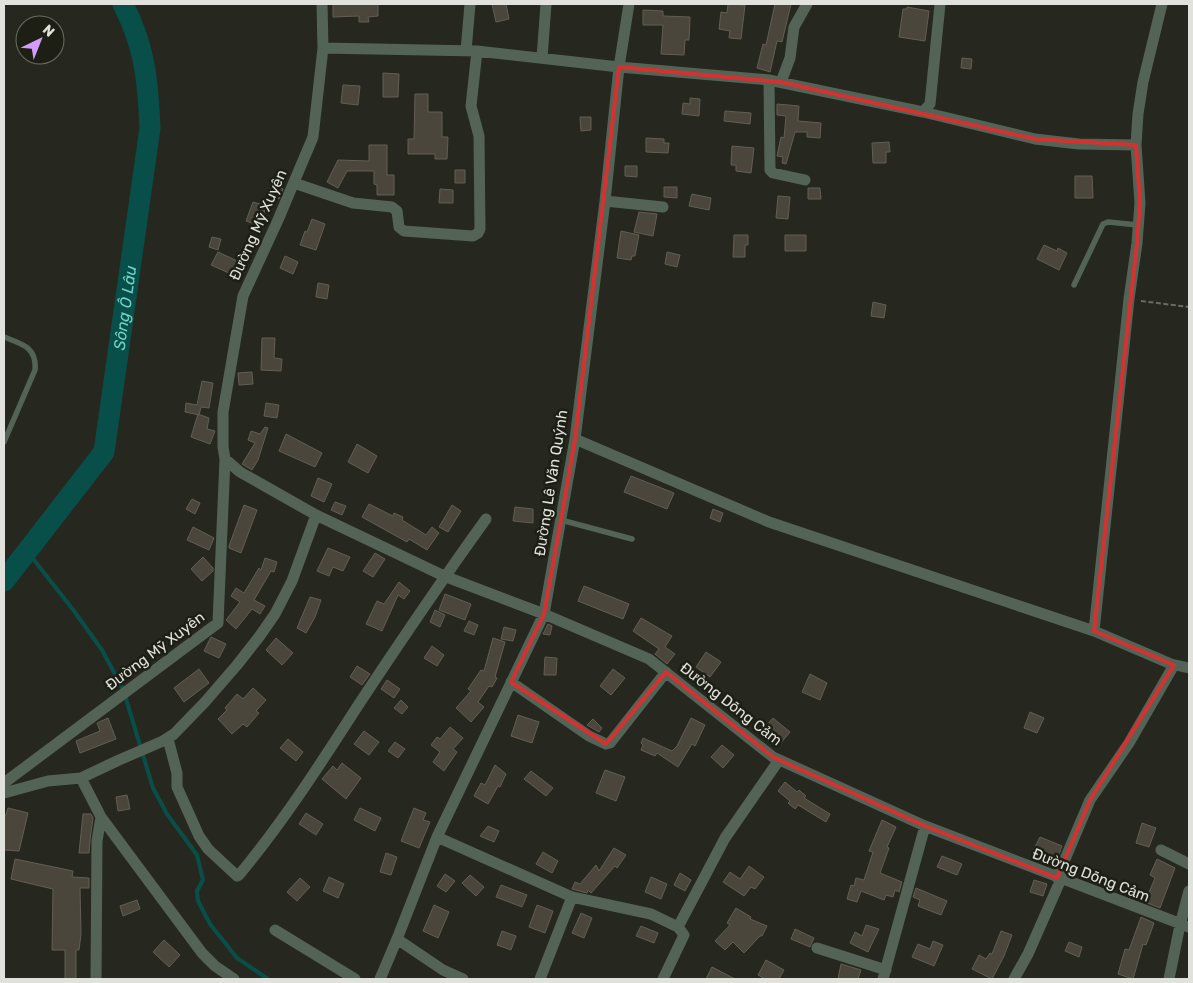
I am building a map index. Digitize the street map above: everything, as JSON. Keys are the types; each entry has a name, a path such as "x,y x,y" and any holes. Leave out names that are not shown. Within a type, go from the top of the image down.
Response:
{"street":[{"name":"Đường Mỹ Xuyên","path":"4,783 218,622 225,459 223,412 243,296 313,137 323,48 322,4"},
{"path":"294,183 353,203 395,208 399,227 404,231 476,235 480,230 479,136 471,101 470,4"},
{"path":"542,58 546,4"},
{"name":"Đường Lê Văn Quýnh","path":"380,979 437,837 544,614 575,439 605,201 619,67 629,4"},
{"path":"805,180 773,173 770,170 775,81 790,58 794,28 807,4"},
{"path":"923,112 930,104 940,4"},
{"path":"1094,631 1140,203 1136,145 1140,93 1162,4"},
{"path":"323,48 471,51 775,81 1035,138 1079,144 1136,145"},
{"path":"605,201 663,207"},
{"path":"575,439 770,522 1094,631 1174,664 1189,668"},
{"path":"4,793 48,781 81,778 165,740 181,728 238,665 275,614 292,581 316,514 240,472 225,459"},
{"name":"Đường Dõng Cảm","path":"316,514 444,576 544,614 649,659 779,760 924,826 1185,926"},
{"path":"165,740 177,774 177,787 202,843 231,872 237,876 239,875 264,846 297,801 444,576 486,520"},
{"path":"1014,979 1028,954 1090,800 1129,743 1174,664"},
{"path":"511,682 589,736 606,744 610,743 666,672"},
{"path":"678,927 725,838 779,760"},
{"path":"81,778 101,817 202,953 215,966 234,979"},
{"path":"96,979 97,841 101,817"},
{"path":"816,948 885,975 924,826"},
{"path":"437,837 572,897 644,912 678,927 684,934 663,979"},
{"path":"1161,850 1189,864"},
{"path":"1169,979 1185,926 1189,891"},
{"path":"540,979 572,897"},
{"path":"275,930 355,979"},
{"path":"397,939 443,970 463,979"}],"lane":[{"path":"1074,285 1103,224 1108,222 1138,225"},
{"path":"4,337 29,348 36,361 35,370 4,442"},
{"path":"561,520 632,539"}],"path":[{"path":"1129,299 1189,307"}],"highlighted area":[{"path":"619,67 781,82 1035,139 1136,145 1140,203 1137,243 1094,631 1174,665 1090,800 1057,878 925,826 773,757 666,672 606,744 511,682 544,614 561,520 575,439"}],"building":[{"path":"333,4 378,4 378,16 368,17 369,22 359,22 359,16 333,17"},
{"path":"492,4 506,4 509,19 496,22"},
{"path":"728,4 745,5 741,39 729,38 730,31 719,29 721,12 727,13"},
{"path":"775,4 791,4 782,42 777,41 770,72 757,68 763,44 766,45"},
{"path":"907,7 929,11 925,41 899,37 903,9 907,9"},
{"path":"643,10 663,11 663,16 690,17 689,40 685,40 684,55 661,54 663,25 643,25"},
{"path":"962,58 972,59 971,69 961,68"},
{"path":"383,73 399,74 398,97 383,97"},
{"path":"343,85 360,86 358,105 341,103"},
{"path":"415,94 428,94 428,112 442,112 442,137 448,137 447,159 435,159 435,154 408,154 408,139 414,139"},
{"path":"690,98 700,99 699,116 682,114 683,103 690,104"},
{"path":"777,104 799,106 798,121 821,123 820,138 807,137 807,132 795,132 786,164 782,163 783,157 777,156 781,137 784,138 786,116 777,115"},
{"path":"725,111 751,113 750,124 724,121"},
{"path":"580,117 591,117 591,130 581,131"},
{"path":"646,138 664,139 664,143 669,143 668,153 646,152"},
{"path":"889,142 890,152 886,152 886,163 873,163 872,143"},
{"path":"369,145 387,145 387,175 394,175 394,195 377,195 377,185 374,184 374,171 347,171 338,188 327,182 338,160 369,161"},
{"path":"732,146 754,148 751,173 736,171 736,165 731,165"},
{"path":"625,166 637,166 637,177 625,176"},
{"path":"455,170 465,170 465,183 455,183"},
{"path":"1075,176 1092,176 1093,198 1075,198"},
{"path":"272,184 283,189 279,199 268,194"},
{"path":"664,187 677,187 677,198 664,197"},
{"path":"808,188 820,188 821,199 808,199"},
{"path":"440,189 453,190 453,203 439,203"},
{"path":"692,194 711,198 709,210 689,206"},
{"path":"778,196 790,197 788,219 776,218"},
{"path":"253,202 266,206 260,226 246,221"},
{"path":"639,212 657,214 653,236 634,232"},
{"path":"312,219 325,224 316,250 300,245"},
{"path":"621,231 639,235 635,256 632,256 631,260 617,258"},
{"path":"734,235 748,235 748,245 745,245 745,257 733,257"},
{"path":"785,235 806,235 806,251 785,251"},
{"path":"212,237 221,239 218,250 209,247"},
{"path":"1044,245 1057,251 1058,248 1067,253 1059,270 1037,259"},
{"path":"218,252 246,265 240,278 211,265"},
{"path":"667,252 680,255 677,267 665,264"},
{"path":"285,256 298,262 293,274 280,268"},
{"path":"318,283 329,285 327,299 316,297"},
{"path":"873,302 886,305 884,318 871,316"},
{"path":"262,338 275,338 274,358 282,359 281,371 261,370"},
{"path":"252,372 253,384 239,385 238,373"},
{"path":"202,381 213,383 209,408 201,407 199,415 185,412 186,403 197,405"},
{"path":"266,403 279,405 277,418 264,416"},
{"path":"198,414 209,418 207,429 215,431 210,444 191,437"},
{"path":"265,427 268,428 258,460 252,470 242,464 255,443 248,440 251,431 260,434"},
{"path":"286,434 322,453 315,467 279,451"},
{"path":"357,444 377,456 368,473 348,462"},
{"path":"631,476 674,493 667,509 624,492"},
{"path":"318,478 332,484 324,502 311,496"},
{"path":"192,499 200,503 195,514 186,509"},
{"path":"335,502 346,506 342,515 331,510"},
{"path":"369,504 393,516 394,513 403,517 402,520 426,535 432,527 439,533 427,550 409,539 407,542 362,517"},
{"path":"244,505 257,510 241,553 229,548 229,546"},
{"path":"452,505 461,511 448,532 439,527"},
{"path":"515,507 533,509 533,523 513,521"},
{"path":"713,509 723,513 720,522 710,518"},
{"path":"193,527 214,538 209,550 187,540"},
{"path":"328,548 350,557 343,571 333,567 329,576 317,571"},
{"path":"375,553 385,559 373,577 363,571"},
{"path":"203,557 213,568 213,571 202,581 191,569"},
{"path":"265,558 277,562 274,572 271,571 254,600 265,606 260,614 252,609 236,629 226,620 240,602 231,596 236,588 244,593 259,568 261,570"},
{"path":"399,582 410,591 404,599 398,595 382,631 366,624 377,601 384,604"},
{"path":"584,586 629,604 623,619 578,601"},
{"path":"445,594 471,604 465,620 439,610"},
{"path":"310,597 321,600 315,617 306,633 297,628"},
{"path":"435,610 445,615 440,627 430,622"},
{"path":"641,618 672,636 665,647 675,654 667,664 655,654 659,649 633,631"},
{"path":"469,621 478,625 474,635 464,631"},
{"path":"548,624 552,626 550,635 543,634"},
{"path":"504,627 516,630 513,641 501,639"},
{"path":"211,637 226,644 219,658 204,651"},
{"path":"276,638 293,653 282,665 266,650"},
{"path":"493,638 505,642 495,677 497,678 492,687 489,686 478,702 484,707 471,722 456,708 471,691 468,689 481,670 484,671"},
{"path":"432,646 444,655 437,666 424,658"},
{"path":"706,652 721,662 710,677 696,667"},
{"path":"545,657 557,658 556,675 544,675"},
{"path":"357,666 370,674 362,685 350,677"},
{"path":"199,669 209,683 184,702 174,688"},
{"path":"613,669 625,678 611,695 600,686"},
{"path":"810,674 827,683 820,700 802,692"},
{"path":"387,680 400,689 394,698 381,689"},
{"path":"253,688 266,700 256,711 259,713 247,727 243,724 232,734 218,719 227,710 225,708 237,694 243,699"},
{"path":"401,700 408,707 402,714 394,708"},
{"path":"1030,712 1044,718 1037,733 1024,728"},
{"path":"518,715 539,722 532,743 511,736"},
{"path":"108,718 116,739 80,753 76,741 100,731 97,723"},
{"path":"691,718 705,725 695,746 692,744 678,767 657,753 655,756 641,750 643,738 672,751 677,746"},
{"path":"773,718 790,732 780,744 763,729"},
{"path":"593,719 602,728 599,732 587,725"},
{"path":"450,727 463,738 453,749 457,752 444,771 433,762 440,752 431,745 437,737 440,739"},
{"path":"364,731 379,742 369,755 354,744"},
{"path":"288,739 303,752 296,761 280,748"},
{"path":"395,742 405,749 398,758 388,751"},
{"path":"722,745 734,755 723,768 711,757"},
{"path":"342,763 361,778 346,799 322,779 333,766 337,770"},
{"path":"495,765 506,774 500,787 498,786 488,804 474,796 481,783 485,785"},
{"path":"605,770 625,777 616,801 596,793"},
{"path":"531,771 553,788 546,796 524,779"},
{"path":"785,782 797,792 799,790 806,796 804,798 830,814 826,822 798,805 795,809 788,803 790,801 778,791"},
{"path":"127,795 130,809 118,811 116,797"},
{"path":"8,808 28,813 19,851 4,850 4,815 6,815"},
{"path":"360,808 381,818 375,831 354,820"},
{"path":"414,808 426,813 423,820 430,822 419,848 401,841"},
{"path":"306,813 323,824 316,835 299,824"},
{"path":"83,814 91,814 93,818 89,853 79,853"},
{"path":"882,820 896,827 887,847 889,848 880,873 902,882 899,892 895,890 893,897 886,895 884,900 861,891 857,902 847,899 851,885 854,886 856,878 864,880 873,852 869,851"},
{"path":"1142,823 1156,828 1149,847 1136,843"},
{"path":"488,826 499,831 494,842 480,836"},
{"path":"1040,837 1062,846 1055,864 1032,853"},
{"path":"614,848 626,855 617,868 615,866 591,893 588,890 587,893 572,889 575,882 580,884 596,865 599,871"},
{"path":"543,852 558,861 552,873 536,864"},
{"path":"386,853 397,857 391,875 380,872"},
{"path":"942,856 962,864 957,875 937,867"},
{"path":"15,859 73,871 72,877 89,878 89,888 80,888 81,934 79,950 76,950 76,979 65,979 65,950 52,950 53,889 11,879"},
{"path":"1157,859 1175,868 1160,908 1145,902 1155,878 1150,875"},
{"path":"749,866 764,877 755,889 751,887 744,896 723,882 730,872 740,879"},
{"path":"680,873 691,880 685,891 674,885"},
{"path":"445,874 455,881 446,892 437,886"},
{"path":"470,875 484,887 476,896 462,883"},
{"path":"329,877 344,884 338,898 323,891"},
{"path":"651,877 667,884 661,899 645,892"},
{"path":"300,878 310,887 297,901 287,892"},
{"path":"1034,880 1047,884 1043,896 1030,892"},
{"path":"501,885 527,895 522,907 496,897"},
{"path":"916,888 947,901 941,915 918,906 920,900 913,897"},
{"path":"137,900 140,909 123,916 120,906"},
{"path":"434,905 449,912 438,938 423,931"},
{"path":"537,905 553,911 545,933 529,927"},
{"path":"736,908 751,917 750,919 767,926 762,936 744,953 733,942 725,950 715,941 730,925 727,923"},
{"path":"581,913 592,918 584,938 572,933"},
{"path":"1141,917 1154,923 1146,945 1143,944 1133,979 1118,974 1125,949 1129,950"},
{"path":"866,925 879,929 868,952 850,943 855,932 862,936"},
{"path":"641,926 658,933 654,943 636,936"},
{"path":"795,929 814,938 810,947 791,939"},
{"path":"502,931 516,936 511,950 497,945"},
{"path":"1001,931 1012,935 992,979 972,969 979,955 986,959 990,953 992,954"},
{"path":"164,940 180,955 169,967 153,952"},
{"path":"933,941 943,945 934,966 912,957 918,944 930,949"},
{"path":"1069,942 1082,947 1079,957 1065,951"},
{"path":"766,960 784,970 779,979 765,979 758,975"},
{"path":"841,964 861,970 858,979 838,979"},
{"path":"712,967 735,979 706,979"}],"waterway":[{"name":"Sông Ô Lâu","path":"4,581 104,452 150,128 148,95 141,50 123,4"},
{"path":"27,551 102,650 123,689 153,788 167,814 197,855 203,880 197,891 198,901 210,924 237,958 268,979"}]}
